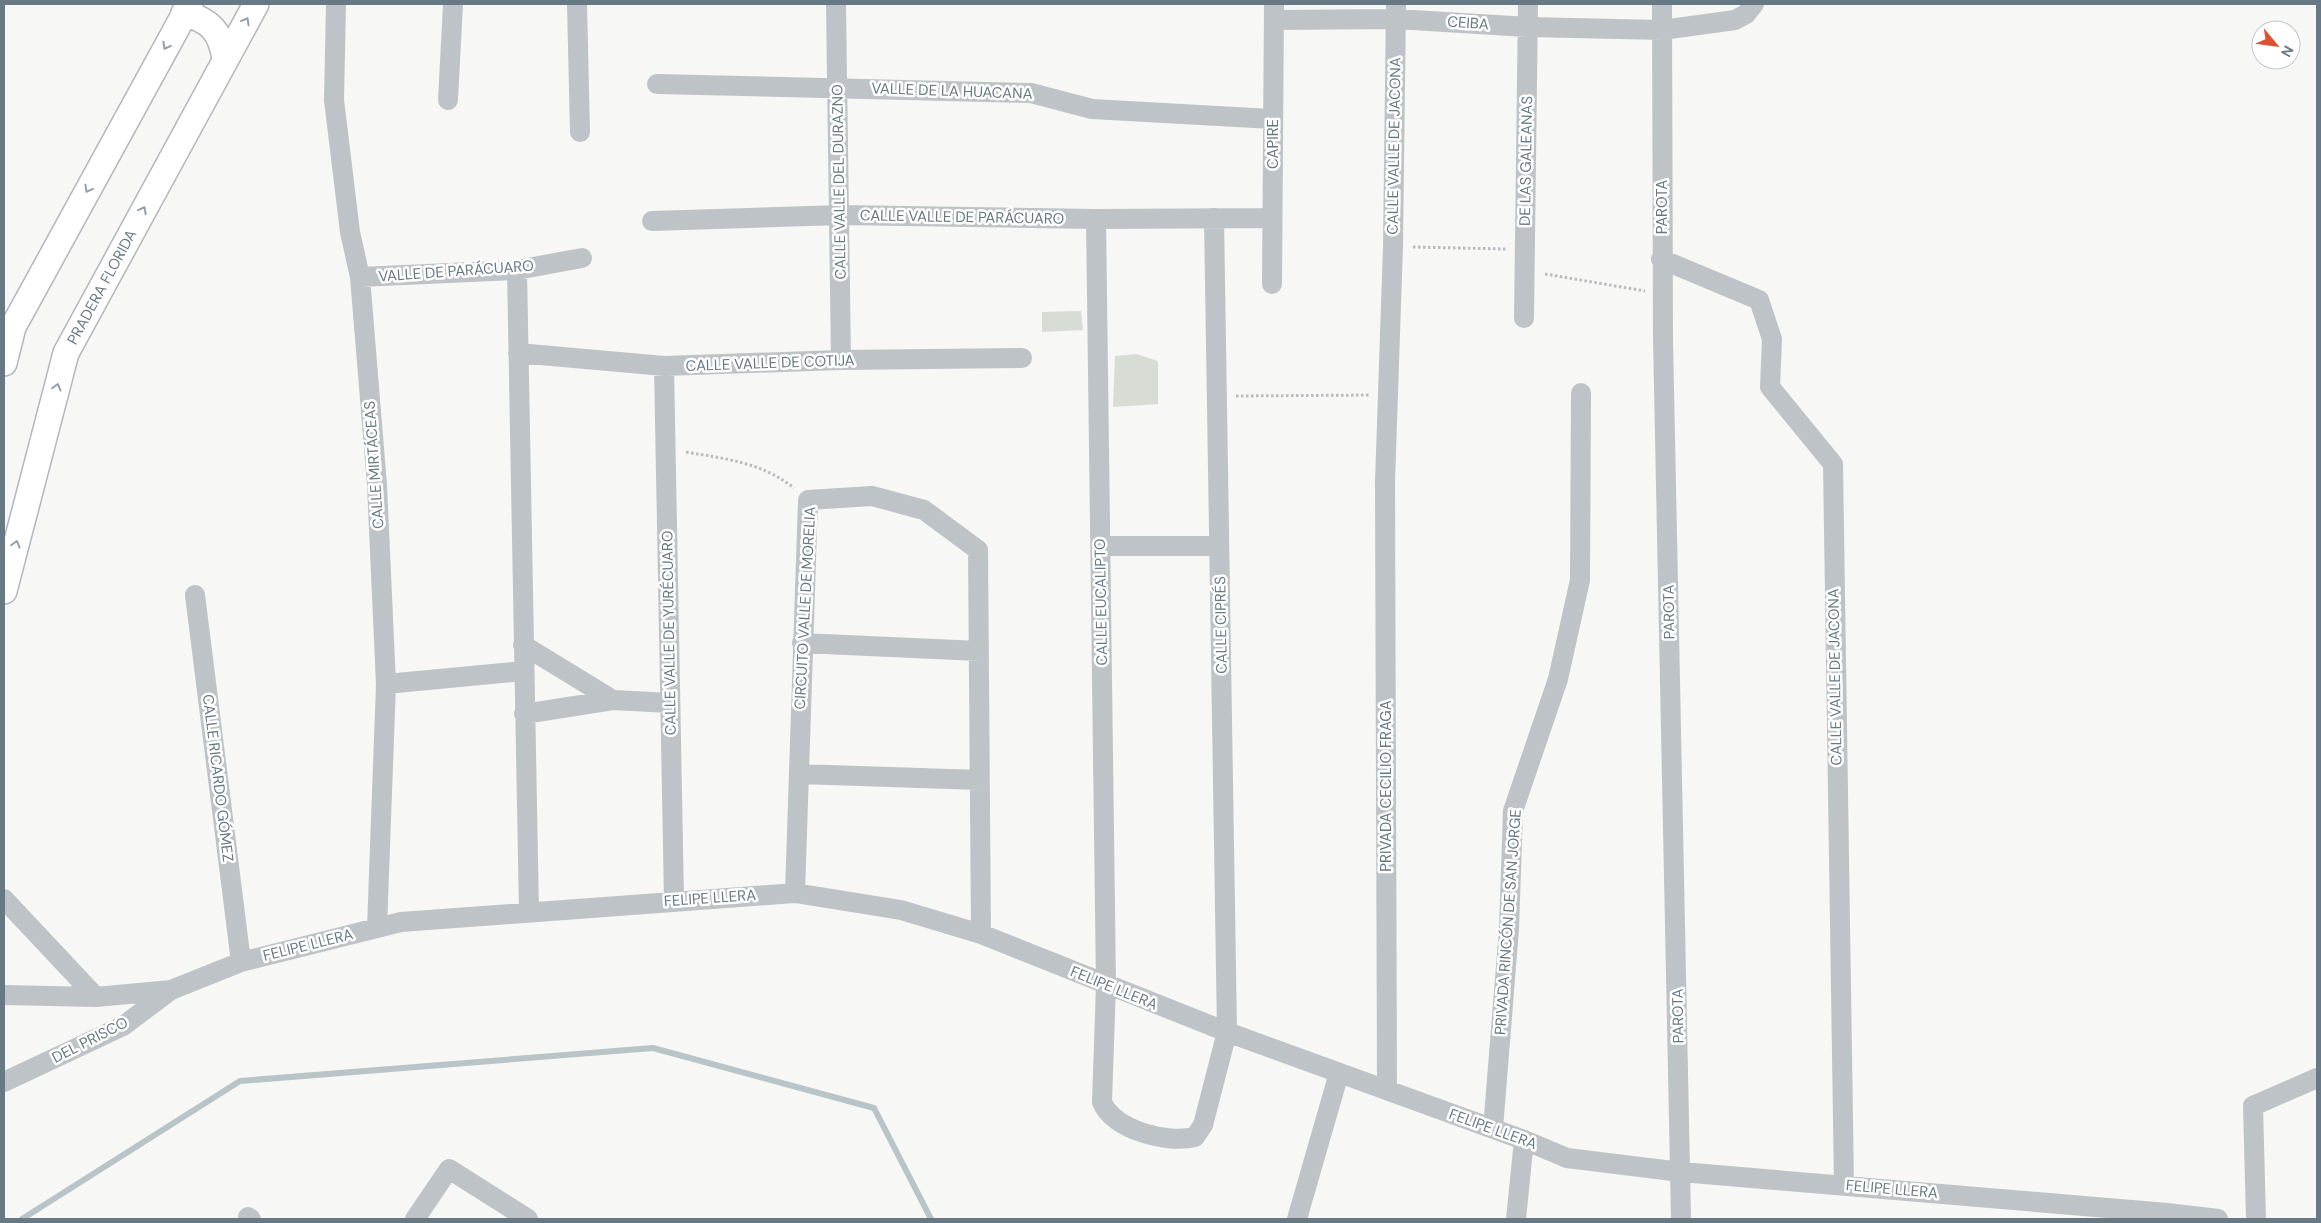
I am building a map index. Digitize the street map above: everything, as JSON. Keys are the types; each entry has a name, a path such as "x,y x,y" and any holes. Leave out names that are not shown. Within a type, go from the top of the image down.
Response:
{"main road":[{"name":"PRADERA FLORIDA","path":"4,591 66,353 256,4"},
{"path":"4,363 13,327 187,9 213,28 222,42 225,58"}],"street":[{"name":"CALLE MIRTÁCEAS","path":"336,4 334,100 350,232 360,277 377,485 386,684 377,928"},
{"path":"448,100 454,4"},
{"path":"577,4 580,132"},
{"name":"CALLE VALLE DEL DURAZNO","path":"836,4 841,360"},
{"name":"DE LAS GALEANAS","path":"1524,318 1528,4"},
{"name":"PAROTA","path":"1662,4 1661,259 1681,1219"},
{"name":"CEIBA","path":"1274,12 1396,11 1528,27 1662,30 1735,20 1746,14 1754,4"},
{"name":"CALLE VALLE DE JACONA","path":"1393,246 1396,11"},
{"name":"CAPIRE","path":"1272,284 1274,12"},
{"name":"VALLE DE LA HUACANA","path":"657,84 1032,93 1092,109 1273,119"},
{"name":"CALLE VALLE DE PARÁCUARO","path":"652,221 840,215 1096,219 1272,218"},
{"name":"CALLE CIPRÉS","path":"1106,985 1102,1102 1106,1112 1146,1134 1184,1140 1196,1137 1203,1125 1227,1032 1214,218"},
{"name":"CALLE EUCALIPTO","path":"1096,219 1106,985"},
{"name":"PRIVADA CECILIO FRAGA","path":"1387,1090 1385,482 1393,246"},
{"name":"VALLE DE PARÁCUARO","path":"360,277 517,270 582,258"},
{"name":"CALLE VALLE DE JACONA","path":"1661,259 1760,300 1772,339 1770,387 1833,464 1836,798 1844,1185"},
{"path":"517,270 529,912"},
{"name":"CALLE VALLE DE COTIJA","path":"518,353 664,366 841,360 1022,358"},
{"name":"CALLE VALLE DE YURÉCUARO","path":"664,366 674,900"},
{"name":"PRIVADA RINCÓN DE SAN JORGE","path":"1493,1128 1509,929 1513,811 1558,679 1580,580 1582,394"},
{"name":"CIRCUITO VALLE DE MORELIA","path":"795,893 808,500 872,496 924,510 978,550 981,934"},
{"path":"1101,546 1219,546"},
{"name":"CALLE RICARDO GÓMEZ","path":"195,595 242,962"},
{"path":"802,643 979,651"},
{"path":"523,646 613,700"},
{"path":"386,684 523,671"},
{"path":"524,714 613,700 670,703"},
{"path":"799,774 980,780"},
{"name":"FELIPE LLERA","path":"4,995 96,997 171,990 242,962 401,922 674,900 795,893 901,910 981,934 1227,1032 1493,1128 1568,1158 1681,1172 2218,1219"},
{"path":"4,899 96,997"},
{"name":"DEL PRISCO","path":"4,1082 123,1026 171,990"},
{"path":"1300,1219 1339,1073"},
{"path":"2256,1219 2253,1106 2317,1078"},
{"path":"1516,1219 1524,1140"},
{"path":"415,1219 450,1169 528,1219"}],"path":[{"name":"CALLE VALLE DE JACONA","path":"1393,246 1525,249"},
{"path":"1524,270 1662,294"},
{"path":"1217,396 1388,395"},
{"path":"666,448 749,463 778,476 808,500"}],"shaded area":[{"path":"1081,311 1083,330 1042,332 1042,312"},
{"path":"1136,354 1158,361 1158,404 1113,407 1115,356"}],"waterway":[{"path":"22,1219 240,1081 653,1048 874,1108 931,1219"}]}
